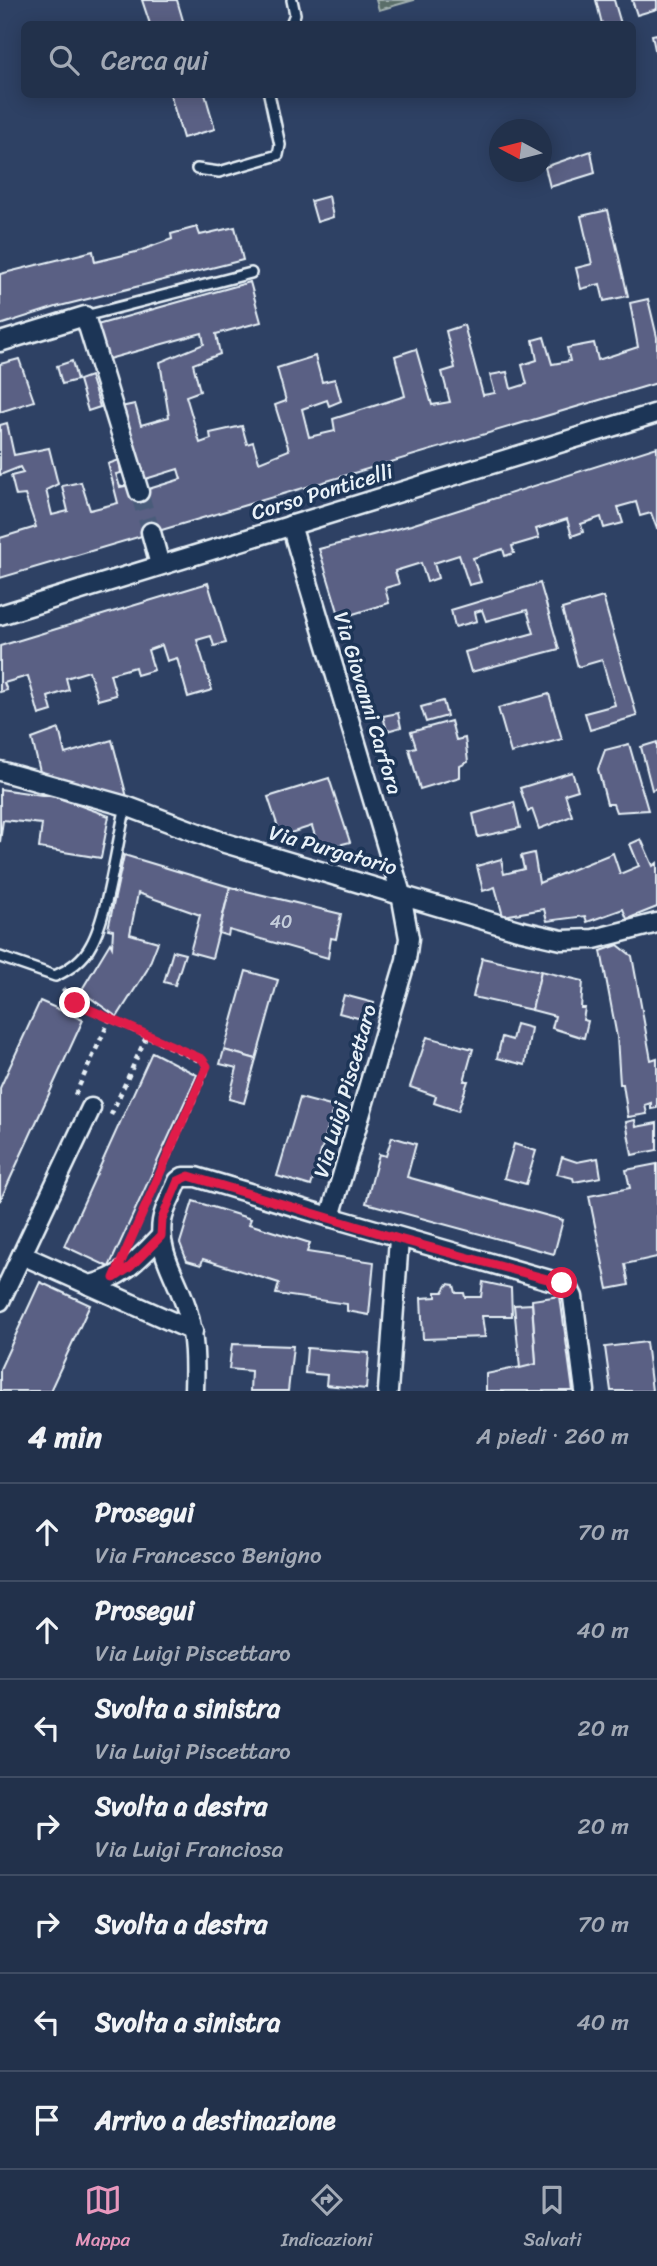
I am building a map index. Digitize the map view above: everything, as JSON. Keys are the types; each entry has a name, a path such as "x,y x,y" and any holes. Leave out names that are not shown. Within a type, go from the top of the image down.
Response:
{"street":[{"path":"0,342 85,316 139,492"},
{"name":"Corso Ponticelli","path":"0,615 657,413"},
{"name":"Via Giovanni Carfora","path":"291,525 401,894"},
{"path":"151,532 160,565"},
{"name":"Via Purgatorio","path":"0,771 125,806 225,843 518,930 562,940 594,939 657,923"},
{"name":"Via Luigi Piscettaro","path":"330,1217 407,960 409,938 401,894"},
{"path":"0,1301 91,1108"},
{"path":"194,1391 196,1356 193,1331 187,1307 164,1255 161,1236 162,1219 178,1181 183,1177 196,1177 399,1239 567,1285 573,1297 585,1391"},
{"path":"89,1285 104,1282 130,1267 161,1236"},
{"path":"388,1391 399,1239"},
{"path":"22,1255 193,1331"}],"lane":[{"path":"292,0 295,14 292,21"},
{"path":"197,169 219,172 278,155 280,145 270,98"},
{"path":"85,316 251,273"},
{"path":"0,957 55,976 75,964 91,946 99,926 125,806"}],"path":[{"path":"55,976 75,1003 202,1059 207,1066 163,1169"},
{"path":"110,1019 73,1100 110,1117 147,1035"},
{"path":"130,1241 147,1205"}],"green space":[{"path":"376,0 414,0 379,10"}],"building":[{"path":"142,0 177,0 183,21 149,21"},
{"path":"596,0 614,0 620,21 601,21"},
{"path":"632,0 657,0 657,9 637,15"},
{"path":"657,34 657,59 652,35"},
{"path":"171,98 206,98 215,129 183,138"},
{"path":"591,151 595,173 550,187 552,165"},
{"path":"329,196 333,217 317,222 311,201"},
{"path":"608,210 628,296 604,301 600,284 581,289 576,268 592,264 581,216"},
{"path":"197,227 200,235 235,227 243,260 56,307 0,325 0,274 93,251 95,262 136,252 172,239 171,234"},
{"path":"250,282 261,322 216,334 220,354 193,364 200,391 186,396 200,443 211,439 210,433 242,426 247,444 253,442 259,462 289,450 275,405 286,401 277,368 315,356 322,382 335,379 341,401 329,406 327,400 302,409 309,437 335,431 333,419 405,396 395,356 416,349 432,405 450,402 442,372 455,368 446,331 464,325 483,395 495,393 490,375 507,372 511,389 527,384 522,365 537,360 533,340 544,337 552,364 570,361 567,348 594,343 598,360 638,347 630,303 648,299 657,337 657,383 0,578 0,538 36,527 25,495 16,496 11,476 23,473 20,467 0,475 0,425 7,423 14,455 49,448 58,484 46,490 52,515 68,511 62,486 81,482 90,510 118,503 108,464 119,460 121,473 116,474 120,487 135,484 139,492 181,479 178,469 139,481 116,408 135,404 141,425 169,417 160,362 204,344 202,333 105,360 97,325"},
{"path":"19,359 34,401 0,412 0,364"},
{"path":"72,361 77,380 62,384 57,366"},
{"path":"90,376 100,407 88,411 79,380"},
{"path":"657,447 657,529 651,513 640,516 636,502 618,507 623,523 604,528 601,517 581,524 583,532 572,536 567,519 536,529 539,538 512,546 514,553 505,556 503,549 473,558 481,582 469,585 459,555 434,563 438,578 427,582 421,563 395,571 399,584 385,588 389,603 340,618 319,549 411,525"},
{"path":"208,583 226,643 214,646 211,636 197,640 212,690 188,697 177,658 167,661 162,645 148,650 154,670 137,675 135,667 110,674 116,695 98,700 89,671 66,678 69,690 48,697 52,711 39,715 28,676 4,683 7,690 0,692 0,646"},
{"path":"540,583 559,649 471,672 465,652 534,633 527,610 486,621 482,610 475,612 477,621 455,627 451,610"},
{"path":"603,597 637,716 590,730 585,713 615,705 602,660 578,667 562,609"},
{"path":"549,694 562,739 511,753 498,708"},
{"path":"443,701 447,716 426,722 421,707"},
{"path":"398,713 401,727 387,731 383,716"},
{"path":"451,721 456,740 465,738 468,762 460,766 460,777 420,789 409,749 416,747 411,732"},
{"path":"59,729 65,754 112,740 128,801 41,776 32,739"},
{"path":"657,742 657,788 652,790 641,747"},
{"path":"629,744 648,810 616,812 613,804 607,804 598,769 605,750"},
{"path":"572,772 578,790 565,794 572,816 539,829 532,809 528,812 520,788"},
{"path":"329,778 350,842 335,846 317,843 312,826 281,836 268,797"},
{"path":"0,789 56,797 109,816 101,858 39,848 42,824 3,820 0,842"},
{"path":"514,802 520,828 478,837 473,814"},
{"path":"641,839 653,866 657,863 657,907 627,919 623,909 587,922 585,916 547,921 544,909 503,916 495,887 483,891 477,866 501,859 504,874 524,869 521,856 534,853 539,883 613,853 620,874 639,866 630,844"},
{"path":"124,855 230,887 212,958 190,952 200,915 138,893 130,934 158,942 147,970 117,1017 81,991 110,943 112,947 113,930 108,929"},
{"path":"230,887 341,914 336,939 331,938 328,958 229,930 228,936 219,933"},
{"path":"618,945 632,956 651,1060 657,1058 657,1108 651,1109 651,1103 645,1105 647,1114 628,1117 623,1084 620,1084 617,1037 601,951"},
{"path":"173,951 185,954 175,985 164,982"},
{"path":"482,958 541,971 532,1010 473,997"},
{"path":"246,971 278,980 256,1059 224,1050"},
{"path":"541,971 583,981 581,1008 585,1008 583,1020 588,1021 584,1038 552,1028 555,1016 532,1010"},
{"path":"344,995 374,1003 369,1021 339,1013"},
{"path":"40,1001 83,1020 0,1201 0,1088"},
{"path":"516,1024 531,1028 525,1065 497,1058 502,1037 512,1040"},
{"path":"427,1037 473,1049 464,1081 468,1081 458,1111 434,1103 436,1096 410,1087"},
{"path":"224,1050 256,1059 244,1103 229,1099 237,1068 220,1064"},
{"path":"152,1052 197,1075 109,1267 64,1246"},
{"path":"300,1098 334,1107 311,1186 277,1176"},
{"path":"635,1120 636,1127 657,1123 657,1150 632,1155 626,1122"},
{"path":"392,1137 416,1144 407,1177 563,1220 554,1254 366,1203 379,1154 386,1156"},
{"path":"514,1144 536,1151 526,1184 504,1178"},
{"path":"562,1157 577,1162 598,1158 601,1177 574,1182 573,1178 557,1174"},
{"path":"657,1164 657,1257 625,1264 629,1285 608,1289 589,1196 630,1188 626,1170"},
{"path":"193,1201 251,1219 249,1224 310,1243 307,1252 374,1262 369,1315 347,1311 347,1304 276,1294 279,1283 203,1259 201,1265 187,1261 180,1243"},
{"path":"40,1282 90,1305 50,1391 0,1391 0,1369"},
{"path":"483,1282 511,1288 512,1316 482,1316 485,1337 423,1339 421,1298 436,1297 436,1292 443,1292 448,1284 454,1285 456,1293 464,1293 465,1297 481,1297"},
{"path":"560,1296 573,1391 486,1391 486,1374 536,1364 532,1300"},
{"path":"532,1304 536,1364 520,1368 514,1305"},
{"path":"646,1342 652,1391 611,1391 605,1347"},
{"path":"232,1344 293,1346 288,1391 250,1391 251,1371 229,1369"},
{"path":"307,1348 369,1353 366,1389 326,1385 327,1375 305,1373"}],"tunnel":[{"path":"139,492 151,532"}],"route":[{"path":"75,1003 202,1059 207,1066 114,1278 130,1267 161,1236 162,1219 178,1181 189,1176 399,1239 562,1283"}]}
